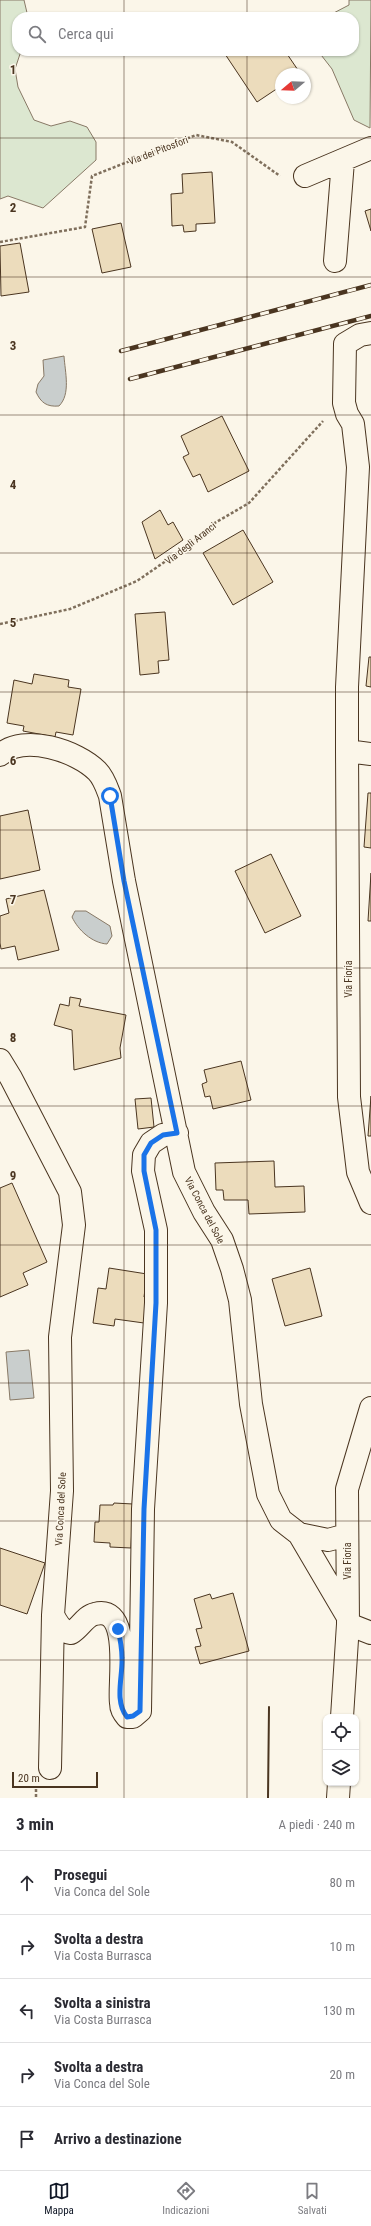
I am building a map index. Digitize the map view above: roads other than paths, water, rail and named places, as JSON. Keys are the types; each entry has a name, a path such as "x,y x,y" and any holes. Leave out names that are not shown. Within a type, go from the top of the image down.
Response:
{"street":[{"path":"305,176 371,148"},
{"path":"335,260 343,161"},
{"name":"Via Fioria","path":"371,333 360,334 345,344 344,403 347,414 353,424 358,467 347,751 349,1098 358,1172 371,1203"},
{"name":"Via Conca del Sole","path":"0,755 16,746 28,745 61,750 88,763 99,773 110,796 124,881 184,1172 204,1212 222,1240 232,1269 240,1300 251,1404 268,1494 281,1520 299,1534 347,1620"},
{"path":"347,751 371,754"},
{"name":"Via Conca del Sole","path":"0,1060 11,1078 70,1192 74,1225 60,1336 62,1491 53,1615 50,1768"},
{"path":"53,1615 59,1626 68,1633 71,1633 94,1614 103,1613 113,1618 118,1629 122,1657 120,1702 122,1711 127,1717 133,1716 140,1711 144,1509 156,1303 156,1230 144,1171 144,1155 151,1143 163,1135 177,1133"},
{"name":"Via Fioria","path":"342,1714 347,1620 347,1489 371,1408"},
{"name":"Via Conca del Sole","path":"299,1534 328,1540 347,1535"},
{"path":"347,1620 371,1633"},
{"path":"338,1798 339,1786"}],"railway":[{"path":"121,351 371,285"},
{"path":"130,379 371,316"}]}
